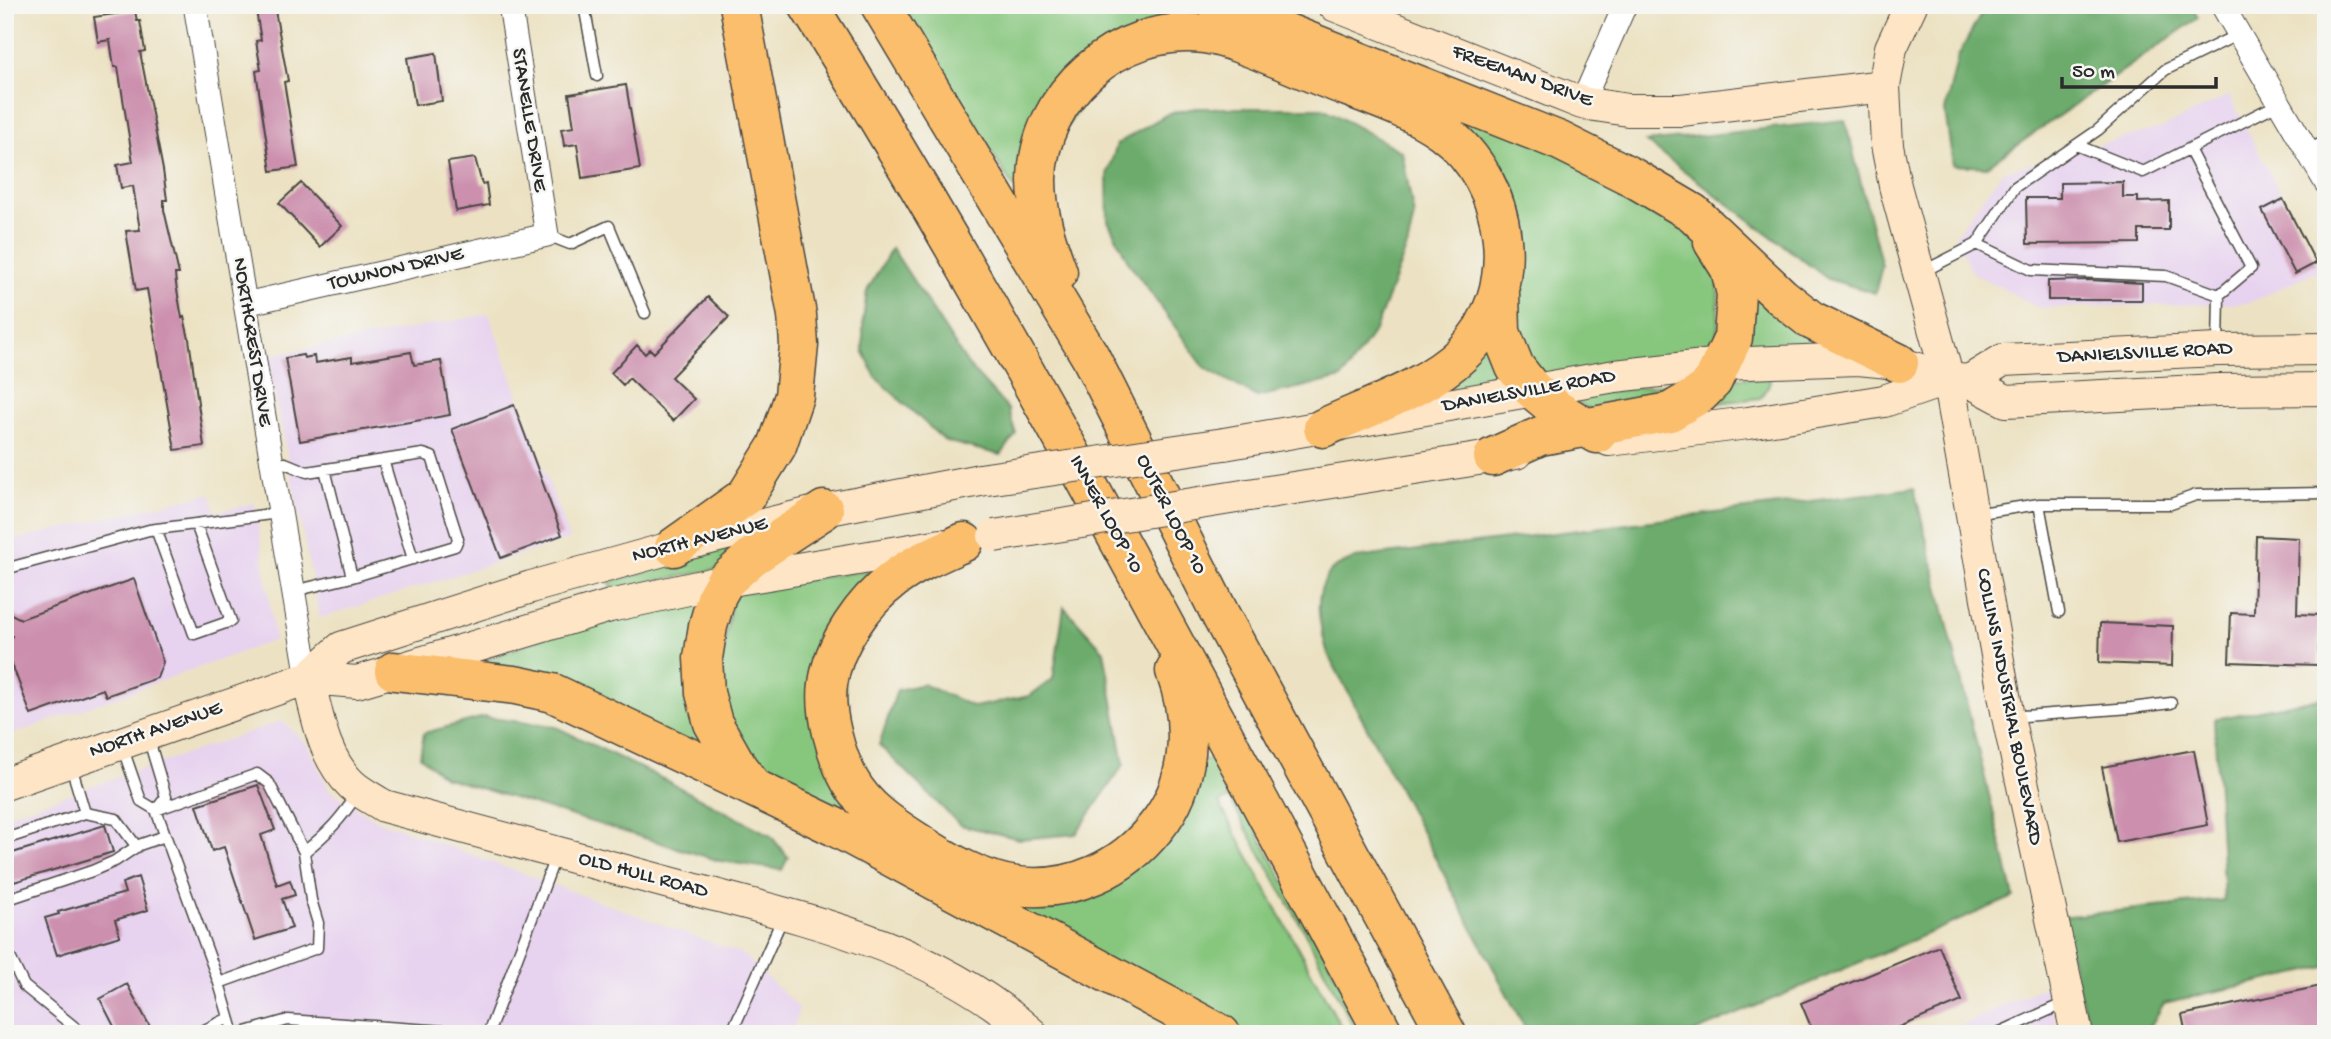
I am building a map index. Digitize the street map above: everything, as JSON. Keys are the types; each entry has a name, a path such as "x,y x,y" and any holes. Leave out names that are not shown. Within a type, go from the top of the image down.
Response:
{"highway":[{"path":"674,547 746,496 777,446 794,396 799,345 797,315 739,5"},
{"name":"INNER LOOP 10","path":"808,5 869,102 983,296 1141,581 1384,1034"},
{"name":"OUTER LOOP 10","path":"880,5 1090,356 1221,616 1447,1034"},
{"path":"1217,5 1560,141 1632,177 1693,213 1782,297 1811,320 1899,363"},
{"path":"1090,356 1044,232 1037,179 1041,152 1060,104 1074,84 1090,69 1126,47 1175,34 1204,34 1248,48 1413,114 1441,130 1472,162 1496,206 1505,257 1500,283 1483,327 1465,352 1447,368 1424,381 1323,428"},
{"path":"1493,457 1539,436 1597,434 1670,412 1700,394 1713,381 1733,338 1736,294 1730,269 1693,213"},
{"path":"1500,283 1501,332 1515,367 1533,390 1556,409 1597,434"},
{"path":"754,788 739,769 713,723 705,693 703,658 708,626 717,595 725,581 752,557 824,510"},
{"path":"979,539 926,559 894,579 868,603 833,662 827,686 832,737 850,781 890,825 939,856 984,877 1017,886 1056,885 1086,879 1118,864 1145,842 1164,817 1178,790 1186,760 1187,726 1183,694 1141,581"},
{"path":"394,671 515,685 553,693 835,827 1221,1034"}],"main road":[{"name":"FREEMAN DRIVE","path":"1334,5 1582,103 1628,110 1681,110 1884,86"},
{"path":"1911,5 1891,48 1884,86 1887,145 1895,186 1920,274 1959,380"},
{"name":"DANIELSVILLE ROAD","path":"1597,434 1748,423 1884,401 1959,380 2003,360 2218,349 2326,349"},
{"name":"DANIELSVILLE ROAD","path":"1112,460 1323,428 1615,376 1722,365 1858,359 1899,363 1959,380 2006,401 2217,390 2326,389"},
{"name":"COLLINS INDUSTRIAL BOULEVARD","path":"1959,380 1971,514 2008,717 2077,1034"},
{"name":"NORTH AVENUE","path":"308,678 357,682 610,606 725,581 1493,457"},
{"name":"NORTH AVENUE","path":"5,784 308,678 341,648 531,587 674,547 824,510 980,480 1112,460"},
{"name":"OLD HULL ROAD","path":"308,678 324,740 339,769 359,791 384,806 785,914 883,944 974,990 1032,1034"}],"street":[{"name":"NORTHCREST DRIVE","path":"195,5 308,678"},
{"name":"STANELLE DRIVE","path":"510,5 547,235"},
{"path":"1582,103 1625,5"},
{"path":"2222,5 2280,103 2317,146 2326,183"},
{"name":"TOWNON DRIVE","path":"245,304 547,235"}],"lane":[{"path":"584,5 597,76"},
{"path":"1920,274 1977,244 2015,187 2098,130 2165,70 2239,34"},
{"path":"2076,145 2143,172 2280,103"},
{"path":"2189,149 2251,268 2218,295"},
{"path":"547,235 570,244 609,226 645,313"},
{"path":"1977,244 2031,270 2166,276 2218,295"},
{"path":"2218,295 2218,349"},
{"path":"271,465 285,463 307,472 423,454 432,457 458,539 455,547 294,592"},
{"path":"383,460 413,559"},
{"path":"325,469 352,577"},
{"path":"1971,514 2039,504 2171,504 2196,495 2326,493"},
{"path":"2039,504 2059,612"},
{"path":"5,569 156,529 279,513"},
{"path":"156,529 194,634 231,621 196,524"},
{"path":"2008,717 2171,703"},
{"path":"134,739 141,801 156,810 236,1034 288,1020 487,1034 556,853"},
{"path":"134,739 166,797 156,810"},
{"path":"69,761 85,813"},
{"path":"156,810 257,774 269,783 304,852 311,900 318,923 317,948 219,983"},
{"path":"304,852 341,820 359,791"},
{"path":"5,839 85,813 116,819 137,847"},
{"path":"5,882 8,899 92,871 137,847 166,836"},
{"path":"731,1034 785,914"},
{"path":"5,947 23,986 83,1034"},
{"path":"1996,1034 2070,1000"},
{"path":"196,1034 229,1018"},
{"path":"2026,1020 2029,1034"}],"shaded area":[{"path":"2229,95 2320,269 2249,303 2039,308 1973,273 1954,237 2002,172 2164,127"},
{"path":"489,314 569,539 320,618 267,356"},
{"path":"211,493 216,512 255,503 275,640 5,737 5,542"},
{"path":"282,721 308,745 329,790 376,820 742,954 799,1008 792,1034 5,1034 5,816"},
{"path":"2048,985 2058,1034 1942,1034"}],"green space":[{"path":"900,5 1191,5 1555,151 1664,208 1719,263 1717,355 1536,377 1525,367 1485,164 1247,37 1129,35 1027,186 1013,187"},
{"path":"1986,5 2191,5 2198,18 1986,167 1953,165 1945,111 1958,56"},
{"path":"1196,108 1323,108 1402,152 1414,216 1408,244 1375,330 1342,378 1257,397 1204,367 1129,263 1108,221 1107,175 1117,144 1169,113"},
{"path":"1845,120 1882,266 1875,293 1828,279 1646,142"},
{"path":"892,248 968,365 1008,409 1016,434 1001,455 945,441 876,378 863,350 863,320 867,291"},
{"path":"1737,267 1823,340 1743,354"},
{"path":"1489,332 1514,382 1406,400"},
{"path":"1723,378 1770,378 1767,389 1760,398 1708,404"},
{"path":"1688,381 1692,386 1600,415 1567,397"},
{"path":"1914,488 2014,897 1690,1034 1528,1034 1328,654 1320,623 1319,601 1324,581 1330,572 1355,558"},
{"path":"761,538 725,568 614,589 609,582"},
{"path":"895,566 841,617 852,805 1070,893 1197,762 1216,757 1368,1034 1357,1034 1303,929 1229,798 1219,803 1345,1034 1238,1034 761,777 715,703 733,591"},
{"path":"710,595 722,756 477,664 573,625"},
{"path":"1064,607 1104,651 1124,764 1076,834 1020,839 960,825 879,745 897,690 923,684 974,707 1029,696 1053,679"},
{"path":"2326,697 2326,967 2164,1003 2146,1034 2090,1034 2061,917 2224,900 2214,719"},
{"path":"484,717 556,727 665,780 770,835 788,857 782,870 720,861 444,777 420,756 424,733"}],"building":[{"path":"255,5 274,5 288,81 284,82 298,167 271,171 256,71 261,70 256,41 261,40"},
{"path":"135,11 137,21 140,21 145,51 140,52 163,170 167,200 164,200 164,210 179,274 175,274 176,284 189,339 204,446 175,450 147,289 136,291 126,231 140,230 133,186 121,188 117,165 133,162 118,67 114,67 110,40 98,42 94,17"},
{"path":"436,53 442,101 415,105 407,58"},
{"path":"626,85 640,169 582,178 577,144 564,146 561,129 574,127 569,94"},
{"path":"475,158 482,184 486,183 489,205 456,211 448,162"},
{"path":"2123,182 2123,197 2138,197 2138,202 2169,201 2169,230 2139,230 2139,243 2027,244 2026,198 2060,198 2060,183"},
{"path":"301,183 342,226 320,247 279,203"},
{"path":"2283,199 2316,263 2295,274 2262,210"},
{"path":"2048,281 2142,283 2142,300 2048,300"},
{"path":"708,297 729,317 671,377 694,399 673,421 629,378 623,385 611,373 637,345 645,354 650,349 654,353"},
{"path":"411,352 414,365 441,361 450,415 300,441 285,358 314,356 315,363 352,357 352,362"},
{"path":"514,405 562,535 501,558 452,429"},
{"path":"2256,536 2299,538 2297,614 2320,615 2318,665 2229,662 2231,613 2254,614"},
{"path":"134,579 163,662 157,678 106,696 103,689 31,715 6,648 12,636 5,633 5,611 21,619"},
{"path":"2100,623 2173,626 2172,666 2099,663"},
{"path":"2194,750 2208,825 2117,842 2102,767"},
{"path":"258,785 275,830 261,835 277,885 290,880 295,895 282,899 292,928 255,940 224,847 212,851 197,805"},
{"path":"105,825 113,852 14,882 6,855"},
{"path":"138,877 148,910 115,920 120,936 57,955 45,918 125,893 122,883"},
{"path":"1939,946 1962,1001 1883,1034 1814,1034 1801,1003"},
{"path":"127,984 154,1034 118,1034 100,999"},
{"path":"2326,985 2326,1034 2186,1034 2182,1015"}]}
